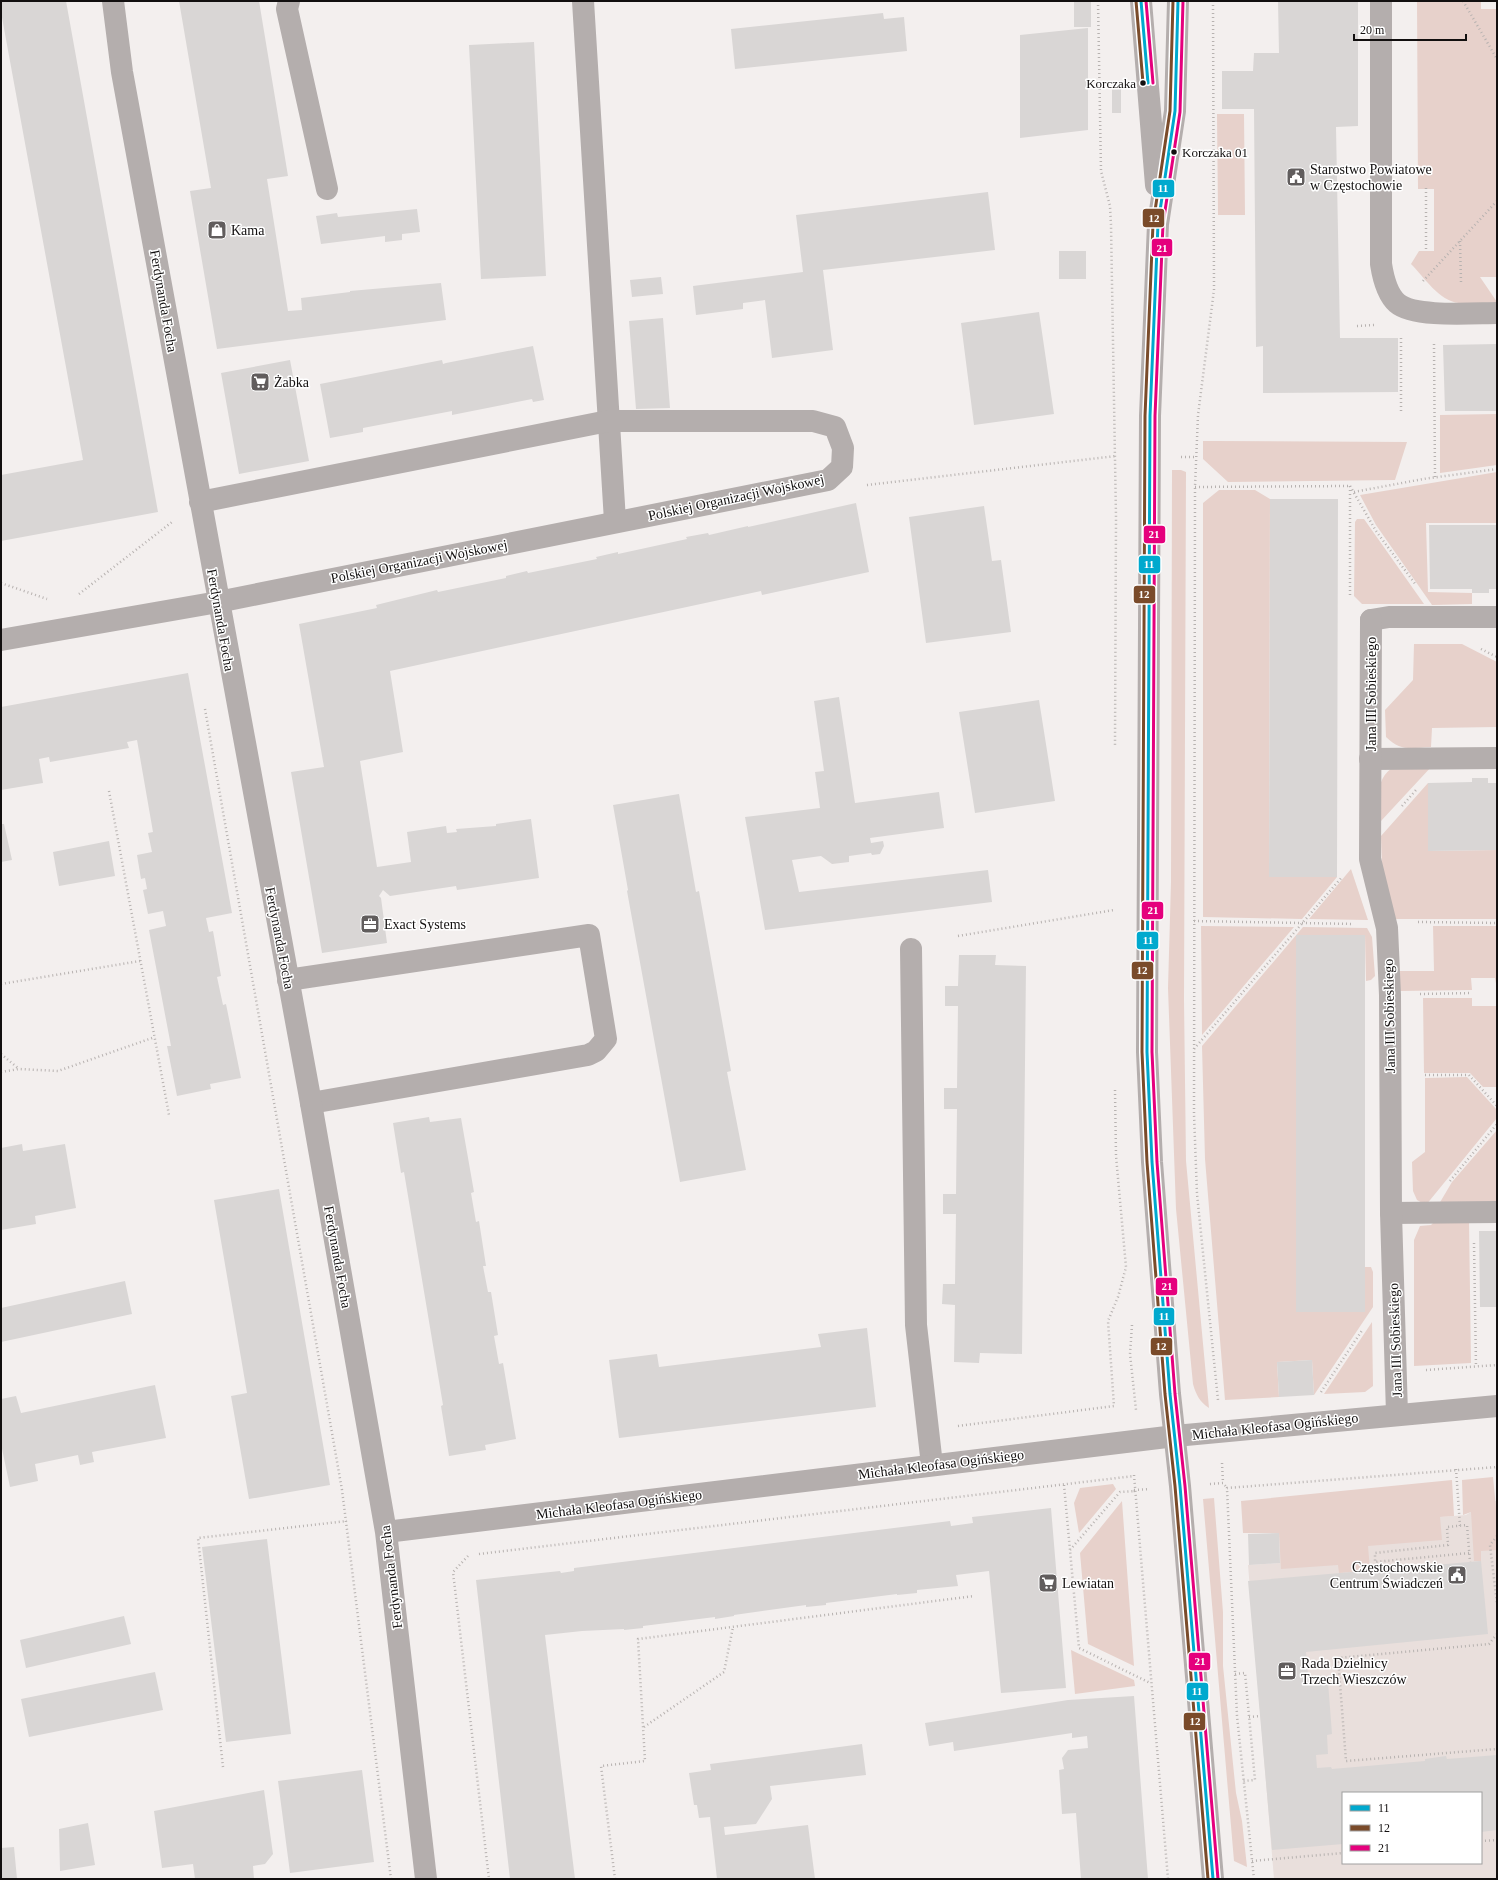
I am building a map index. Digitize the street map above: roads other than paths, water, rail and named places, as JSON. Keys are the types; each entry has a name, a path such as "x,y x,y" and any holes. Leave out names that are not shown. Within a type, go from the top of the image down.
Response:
{"street":[{"name":"Ferdynanda Focha","path":"113,1 122,72 311,1103 386,1532 426,1879"},
{"path":"289,1 287,9 327,189"},
{"path":"582,1 615,521"},
{"path":"1141,1 1158,224"},
{"path":"1178,1 1175,111 1158,224 1150,416 1147,1052 1152,1162 1213,1879"},
{"path":"1382,1 1381,264 1384,282 1397,303 1419,313 1497,313"},
{"name":"Polskiej Organizacji Wojskowej","path":"1,640 218,602 615,521 828,480 842,467 843,448 835,427 813,420 608,421 200,502"},
{"name":"Jana III Sobieskiego","path":"1397,1414 1392,1213 1390,995 1385,922 1370,859 1371,620 1389,616 1497,617"},
{"path":"1370,759 1497,758"},
{"path":"288,980 590,936 606,1039 596,1051 588,1055 311,1103"},
{"path":"911,949 916,1325 932,1464"},
{"path":"1392,1213 1497,1212"},
{"name":"Michała Kleofasa Ogińskiego","path":"386,1532 932,1464 1175,1436 1397,1414 1497,1406"}],"place":[{"name":"Korczaka","path":"1143,83"},
{"name":"Korczaka 01","path":"1174,152"},
{"name":"Starostwo Powiatowe w Częstochowie","path":"1296,177"},
{"name":"Kama","path":"217,230"},
{"name":"Żabka","path":"260,382"},
{"name":"Exact Systems","path":"370,924"},
{"name":"Częstochowskie Centrum Świadczeń","path":"1457,1575"},
{"name":"Lewiatan","path":"1048,1583"},
{"name":"Rada Dzielnicy Trzech Wieszczów","path":"1287,1671"}]}
